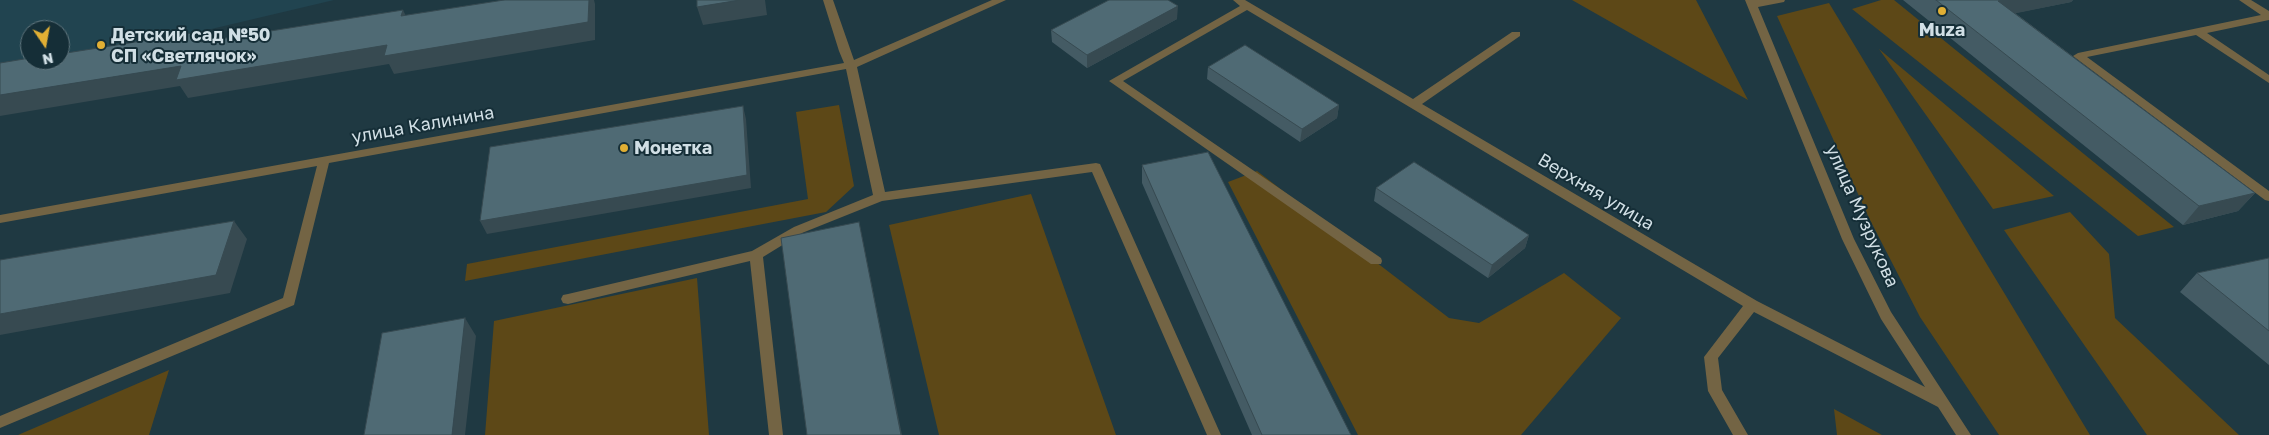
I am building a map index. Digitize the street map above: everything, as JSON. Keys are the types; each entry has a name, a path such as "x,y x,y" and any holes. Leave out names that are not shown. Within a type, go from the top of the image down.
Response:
{"street":[{"path":"828,0 844,51 851,65 880,197"},
{"name":"улица Калинина","path":"0,219 851,65 1001,0"},
{"path":"1752,2 1780,0"},
{"path":"2244,0 2269,16"},
{"name":"улица Музрукова","path":"1752,2 1848,239 1886,315 1942,404 1964,435"},
{"path":"1242,3 1115,81 1376,261"},
{"name":"Верхняя улица","path":"1242,3 1752,305 1942,404"},
{"path":"2269,16 2078,56 2269,197"},
{"path":"2198,32 2269,80"},
{"path":"1414,104 1516,34"},
{"path":"0,422 289,301 324,160"},
{"path":"568,299 756,255 798,230 880,197 1096,167 1214,435"},
{"path":"756,255 776,435"},
{"path":"1742,435 1715,391 1712,357 1752,305"}],"shaded area":[{"name":"Детский сад №50 СП «Светлячок»","path":"0,0 334,0 70,62 70,20 20,20 20,70 38,70 0,79"},
{"path":"1572,0 1696,0 1748,100"},
{"path":"1881,0 1894,0 2174,227 2138,236 1852,9"},
{"path":"1829,3 2090,435 1999,435 1920,317 1869,218 1777,16"},
{"path":"1879,49 2054,196 1993,209"},
{"path":"839,105 854,186 826,212 465,281 467,264 808,199 796,112"},
{"path":"1257,171 1449,318 1479,323 1564,273 1621,318 1521,435 1358,435 1228,182"},
{"path":"1031,194 1116,435 939,435 889,225"},
{"path":"2070,212 2109,254 2115,318 2239,435 2147,435 2004,230"},
{"path":"697,278 709,435 485,435 494,321"},
{"path":"169,370 149,435 18,435"},
{"path":"1834,409 1882,435 1837,435"}],"building":[{"path":"504,0 589,0 588,22 384,56 387,45 176,80 181,66 0,95 0,63 20,60 20,70 70,70 70,52 205,31 201,42 403,10 401,16"},
{"path":"697,0 740,0 697,7"},
{"path":"1109,0 1168,0 1178,6 1087,55 1051,30"},
{"path":"1936,0 2003,0 1998,1 2255,193 2199,206"},
{"path":"1245,45 1339,105 1302,129 1208,67"},
{"path":"743,106 747,175 480,221 490,147"},
{"path":"1208,152 1351,435 1262,435 1142,165"},
{"path":"1414,162 1529,235 1492,265 1376,188"},
{"path":"234,221 216,275 0,314 0,260"},
{"path":"859,222 901,435 807,435 781,238"},
{"path":"2269,258 2269,331 2197,273"},
{"path":"465,318 452,435 364,435 382,333"}],"place":[{"name":"Muza","path":"1942,11"},
{"name":"Детский сад №50 СП «Светлячок»","path":"101,45"},
{"name":"Монетка","path":"624,148"}]}
